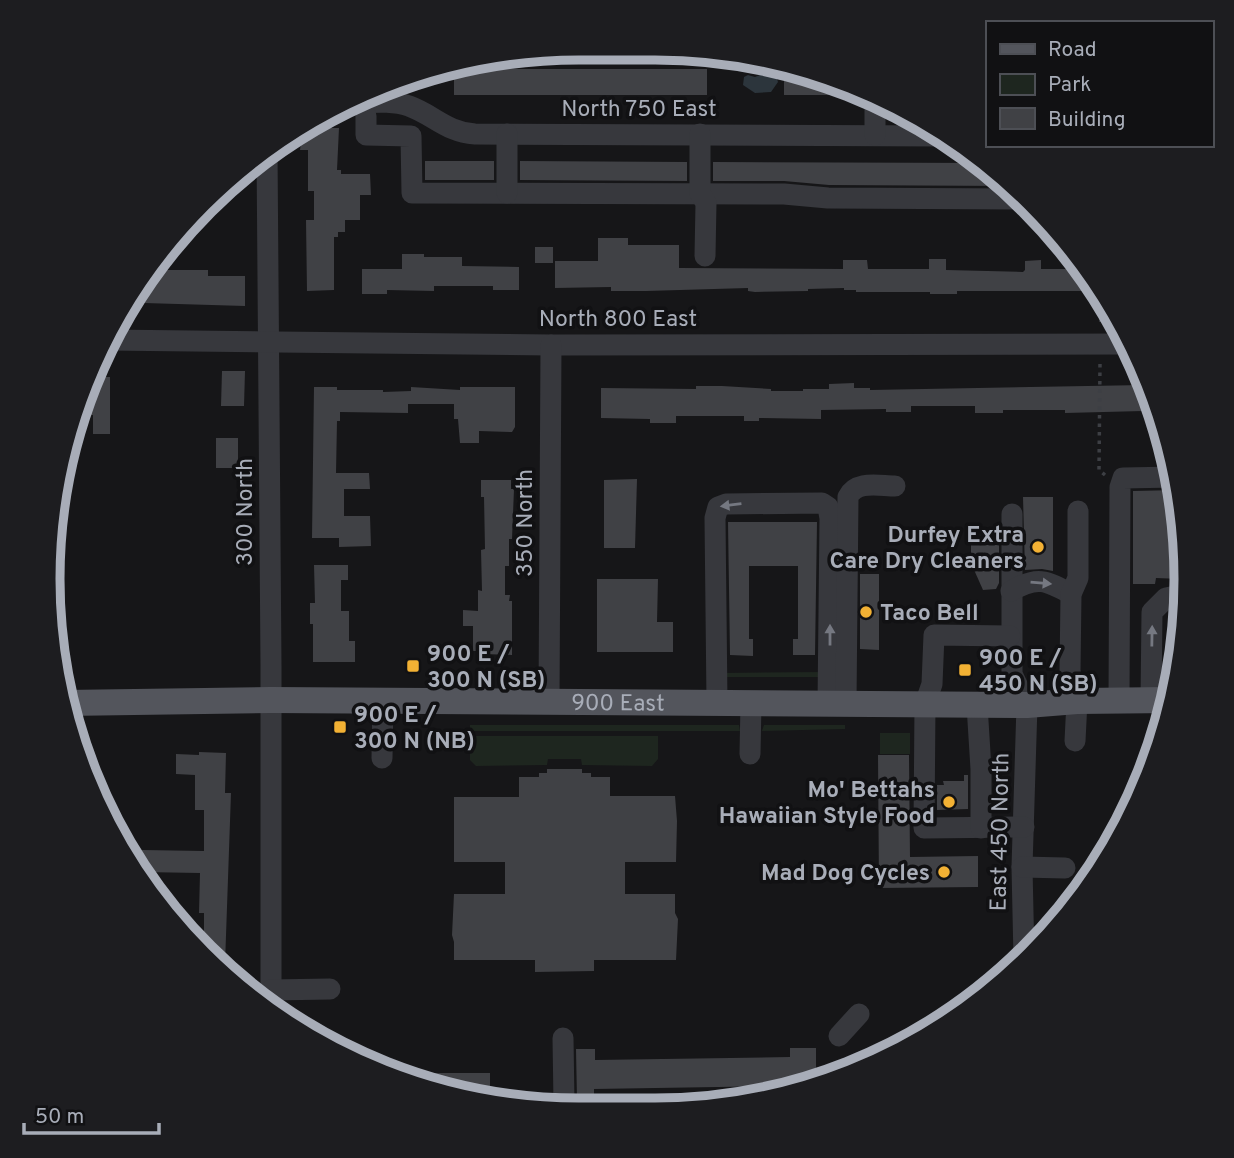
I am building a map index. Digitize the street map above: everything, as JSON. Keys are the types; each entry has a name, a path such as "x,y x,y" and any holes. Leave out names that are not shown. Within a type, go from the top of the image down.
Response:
{"main road":[{"name":"900 East","path":"75,704 271,700 1027,705 1077,701 1160,700"}],"street":[{"name":"North 750 East","path":"373,102 405,105 421,111 446,128 463,133 926,136"},
{"path":"875,108 875,135"},
{"path":"366,116 366,135 411,136 412,193 784,194 828,198 1009,199"},
{"path":"506,134 507,193"},
{"path":"700,134 700,194 706,203 705,256"},
{"name":"300 North","path":"267,164 271,997"},
{"name":"North 800 East","path":"118,340 551,345 1118,344"},
{"name":"350 North","path":"549,702 551,345"},
{"path":"1119,700 1120,487 1123,478 1165,477"},
{"path":"837,704 848,497 850,491 857,486 895,486"},
{"path":"717,703 715,518 719,507 726,504 822,503 828,506 830,518 837,704"},
{"path":"1075,741 1077,701 1070,671 1071,594 1078,578 1078,511"},
{"path":"1012,514 1012,674 1027,705"},
{"path":"1011,591 1027,582 1048,582 1071,594"},
{"path":"1161,698 1152,612 1166,598 1173,596"},
{"path":"1010,636 934,635 932,684 925,704 924,828 1024,827"},
{"path":"382,758 383,701"},
{"path":"750,754 751,703"},
{"path":"977,705 981,828"},
{"name":"East 450 North","path":"1024,944 1022,867 1027,705"},
{"path":"1022,867 1065,868"},
{"path":"274,999 330,989"},
{"path":"839,1036 859,1013"},
{"path":"563,1038 564,1098"}],"path":[{"path":"1101,313 1101,321"},
{"path":"1100,362 1099,470 1120,487"}],"green space":[{"path":"823,672 820,677 726,677 722,673"},
{"path":"470,725 739,725 740,731 470,731"},
{"path":"764,725 845,725 845,729 762,731"},
{"path":"880,733 910,733 910,754 880,754"},
{"path":"470,736 658,736 658,759 652,766 582,765 581,759 548,759 547,765 476,766 470,760"}],"shaded area":[{"path":"768,72 776,76 778,82 771,92 755,93 743,85 744,77 755,77"}],"building":[{"path":"478,69 707,69 707,95 454,95 454,75"},
{"path":"784,76 843,95 784,95"},
{"path":"339,128 337,170 341,170 341,174 370,174 371,195 360,195 360,220 345,220 345,232 338,232 338,237 334,237 334,290 307,291 306,220 314,220 314,191 308,191 308,150 300,150 301,140 319,129"},
{"path":"425,161 494,161 494,180 425,180"},
{"path":"520,161 687,162 687,181 520,180"},
{"path":"713,162 966,163 995,186 829,185 784,181 713,181"},
{"path":"598,238 628,238 628,245 679,245 679,268 843,269 843,260 867,260 868,269 929,269 929,259 946,259 946,270 1023,272 1025,261 1041,260 1041,269 1067,269 1074,273 1088,291 957,291 957,294 930,294 856,292 844,288 755,292 748,291 748,288 611,291 611,287 555,288 555,261 598,261"},
{"path":"535,247 553,247 553,263 535,263"},
{"path":"402,254 462,257 462,266 519,267 519,290 493,290 493,286 434,286 434,291 387,290 387,294 362,294 362,269 402,269"},
{"path":"164,267 166,270 208,270 208,276 245,276 245,306 144,303 144,295"},
{"path":"222,371 245,371 244,406 221,406"},
{"path":"100,377 110,377 110,434 93,434 93,415 86,415 99,380"},
{"path":"854,383 854,388 870,390 1137,385 1143,402 1143,411 1065,413 1065,410 1003,410 1003,413 975,413 975,406 911,406 911,412 886,412 886,409 821,410 821,419 759,418 759,421 744,421 744,416 676,416 676,423 650,423 650,419 601,418 601,388 696,389 696,386 722,386 803,391 829,389 829,384"},
{"path":"314,387 383,392 411,391 411,387 460,390 460,387 515,387 515,427 512,432 479,431 479,443 460,443 458,419 454,419 454,404 408,404 408,413 340,412 340,421 337,421 336,473 369,473 370,489 344,489 344,516 370,516 371,546 339,547 339,538 312,538"},
{"path":"216,438 238,438 238,468 216,468"},
{"path":"637,479 635,548 604,548 604,480"},
{"path":"481,480 511,480 511,489 514,489 509,566 505,566 505,595 510,595 509,601 512,601 512,655 473,651 473,626 463,626 463,610 478,611 478,590 482,591 481,550 485,549"},
{"path":"1167,490 1174,579 1156,578 1155,584 1133,584 1133,491"},
{"path":"1023,497 1053,497 1053,571 1025,570"},
{"path":"728,522 817,522 815,655 793,655 793,639 798,639 798,566 749,566 749,639 753,639 753,656 730,655"},
{"path":"971,545 999,545 999,583 996,589 983,590 971,563"},
{"path":"314,565 348,565 348,580 341,580 341,611 349,611 349,641 355,641 355,662 313,662 310,603 315,603"},
{"name":"Taco Bell","path":"860,574 879,574 879,650 860,649"},
{"path":"597,579 658,579 657,622 673,622 673,652 597,652"},
{"path":"199,752 226,753 225,793 231,793 225,959 204,938 204,913 199,913 200,873 150,872 142,860 142,850 204,851 204,810 195,810 195,775 176,774 176,754 199,755"},
{"path":"878,755 909,755 910,857 978,856 978,887 879,888"},
{"path":"547,769 582,769 582,773 591,773 591,777 610,777 610,796 675,796 676,862 625,862 625,894 675,894 675,913 678,919 676,960 594,960 594,971 535,972 535,960 454,960 454,894 505,894 505,862 454,862 454,797 519,797 519,777 539,777 539,773 547,773"},
{"name":"Mo' Bettahs Hawaiian Style Food","path":"964,775 968,775 968,809 937,810 937,785 944,785 943,781 964,781"},
{"path":"790,1048 816,1048 816,1073 768,1086 594,1089 594,1098 577,1098 576,1049 595,1049 595,1060 790,1057"},
{"path":"490,1073 490,1091 445,1081 420,1074"}],"place":[{"name":"Durfey Extra Care Dry Cleaners","path":"1038,547"},
{"name":"Taco Bell","path":"866,612"},
{"name":"900 E / 300 N (SB)","path":"413,666"},
{"name":"900 E / 450 N (SB)","path":"965,670"},
{"name":"900 E / 300 N (NB)","path":"340,727"},
{"name":"Mo' Bettahs Hawaiian Style Food","path":"949,802"},
{"name":"Mad Dog Cycles","path":"944,872"}]}
